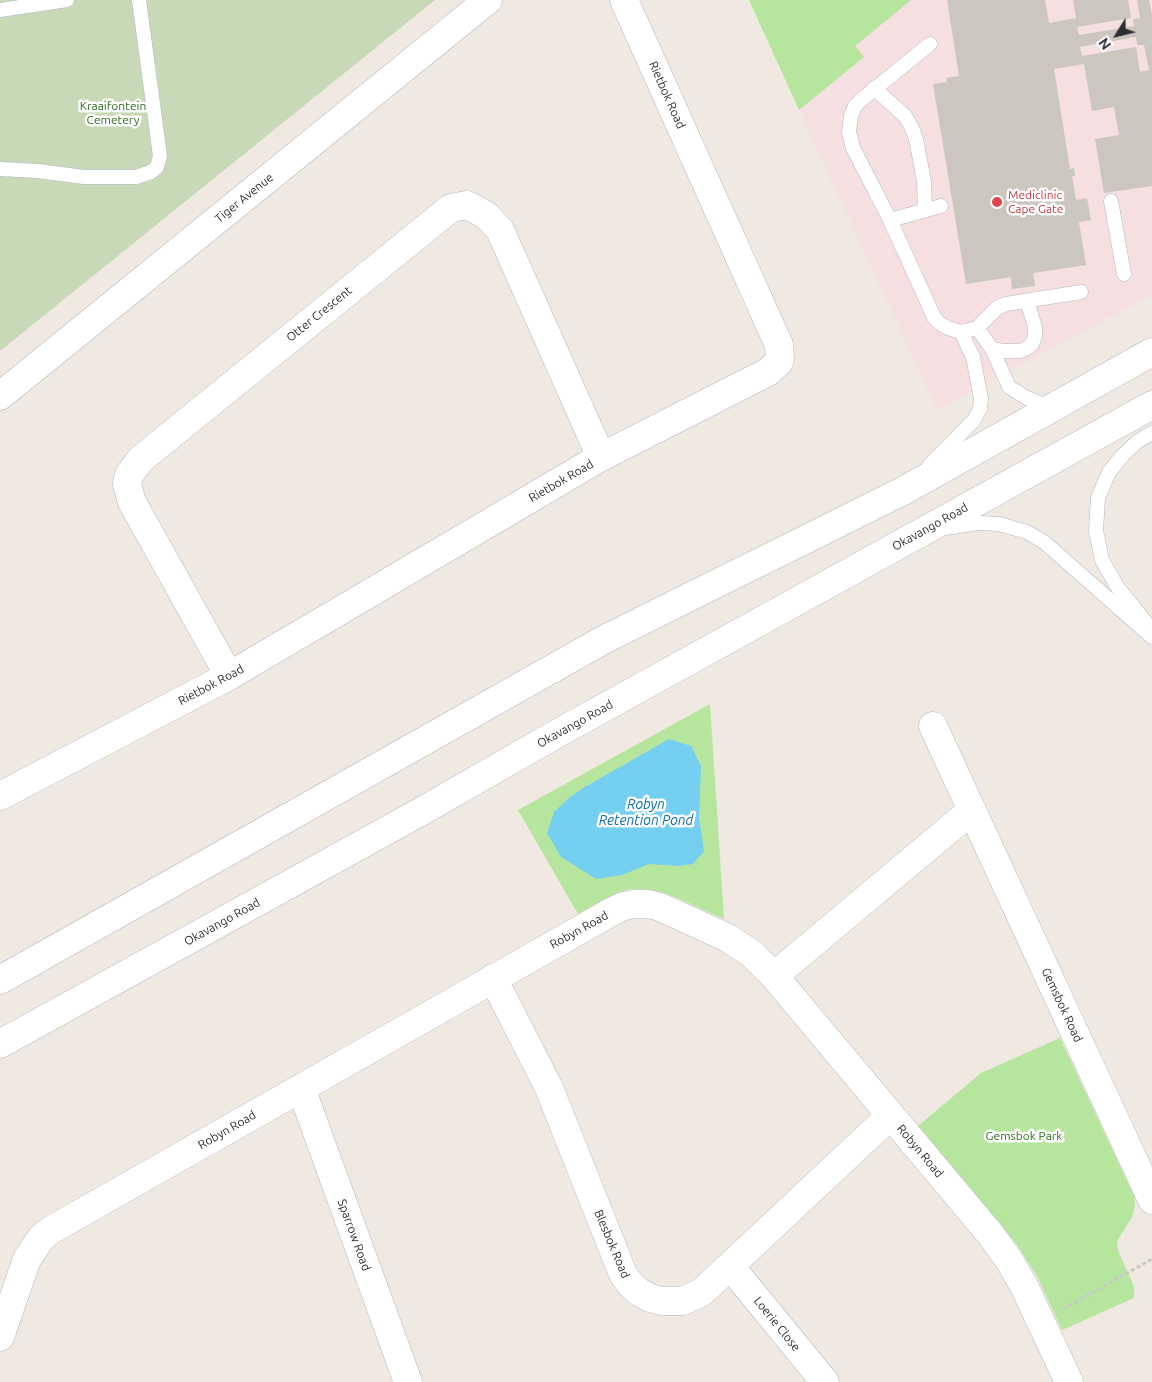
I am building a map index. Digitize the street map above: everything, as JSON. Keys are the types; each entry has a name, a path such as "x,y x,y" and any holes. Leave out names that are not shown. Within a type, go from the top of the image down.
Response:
{"street":[{"name":"Tiger Avenue","path":"0,396 488,0"},
{"name":"Rietbok Road","path":"0,796 229,676 602,457 768,372 776,365 780,358 779,345 624,0"},
{"name":"Otter Crescent","path":"229,676 132,502 127,484 129,475 141,459 451,208 467,205 487,216 500,230 602,457"},
{"path":"0,980 605,639 903,492 1152,352"},
{"name":"Okavango Road","path":"0,1044 1152,405"},
{"name":"Gemsbok Road","path":"933,726 1152,1200"},
{"path":"774,976 972,810"},
{"name":"Robyn Road","path":"0,1337 27,1259 42,1238 60,1225 613,911 624,906 648,904 728,938 752,954 774,976 991,1235 1020,1279 1069,1382"},
{"name":"Blesbok Road","path":"493,978 549,1088 623,1274 630,1284 650,1298 661,1301 683,1301 702,1292 890,1116"},
{"name":"Sparrow Road","path":"300,1088 408,1382"},
{"name":"Loerie Close","path":"730,1266 825,1382"}],"lane":[{"path":"0,10 68,0"},
{"path":"0,169 38,171 84,177 136,177 146,175 154,170 159,163 160,156 139,0"},
{"path":"930,44 874,88 856,106 851,116 849,132 853,148 890,220 934,317 939,323 961,332 977,328 997,308 1006,304 1081,292"},
{"path":"874,88 900,111 912,128 924,181 925,210"},
{"path":"1111,201 1124,274"},
{"path":"890,220 941,206"},
{"path":"992,349 1020,351 1032,344 1035,337 1035,327 1027,300"},
{"path":"977,328 992,349 1009,387 1027,398 1050,408"},
{"path":"903,492 974,420 980,408 981,398 973,357 961,332"},
{"path":"1152,433 1138,441 1122,455 1109,472 1098,498 1096,531 1102,560 1118,588 1152,630"},
{"path":"917,534 953,526 979,523 999,524 1027,532 1044,542 1152,637"}],"path":[{"path":"1042,1322 1152,1259"}],"shaded area":[{"name":"Mediclinic Cape Gate","path":"903,0 1152,0 1152,295 937,410 785,80 843,50"}],"green space":[{"name":"Kraaifontein Cemetery","path":"0,0 435,0 0,351"},
{"path":"749,0 911,0 855,46 864,57 799,110"},
{"path":"710,704 724,919 675,897 658,891 644,889 630,889 616,893 578,914 518,810"},
{"name":"Gemsbok Park","path":"1060,1038 1134,1196 1135,1206 1132,1217 1117,1241 1118,1250 1134,1287 1134,1298 1062,1330 1037,1276 1015,1242 918,1126 981,1073"}],"water":[{"name":"Robyn Retention Pond","path":"669,739 691,746 701,766 699,817 704,851 693,864 678,866 649,864 622,875 596,879 561,857 547,833 554,812 570,797 585,787"}],"building":[{"path":"947,0 1045,0 1049,23 1076,18 1073,0 1128,0 1131,18 1077,27 1079,35 1134,26 1133,19 1140,18 1137,0 1149,0 1152,15 1152,186 1104,193 1095,139 1119,135 1114,107 1092,111 1084,64 1054,69 1070,169 1074,168 1075,176 1072,176 1076,200 1087,198 1091,220 1079,222 1086,265 1033,273 1035,286 1012,289 1011,277 966,284 933,84 947,82 946,78 959,76","holes":["1136,37 1137,45 1144,45 1149,70 1140,72 1136,47 1082,56 1080,47"]}],"place":[{"name":"Mediclinic Cape Gate","path":"997,202"}]}
